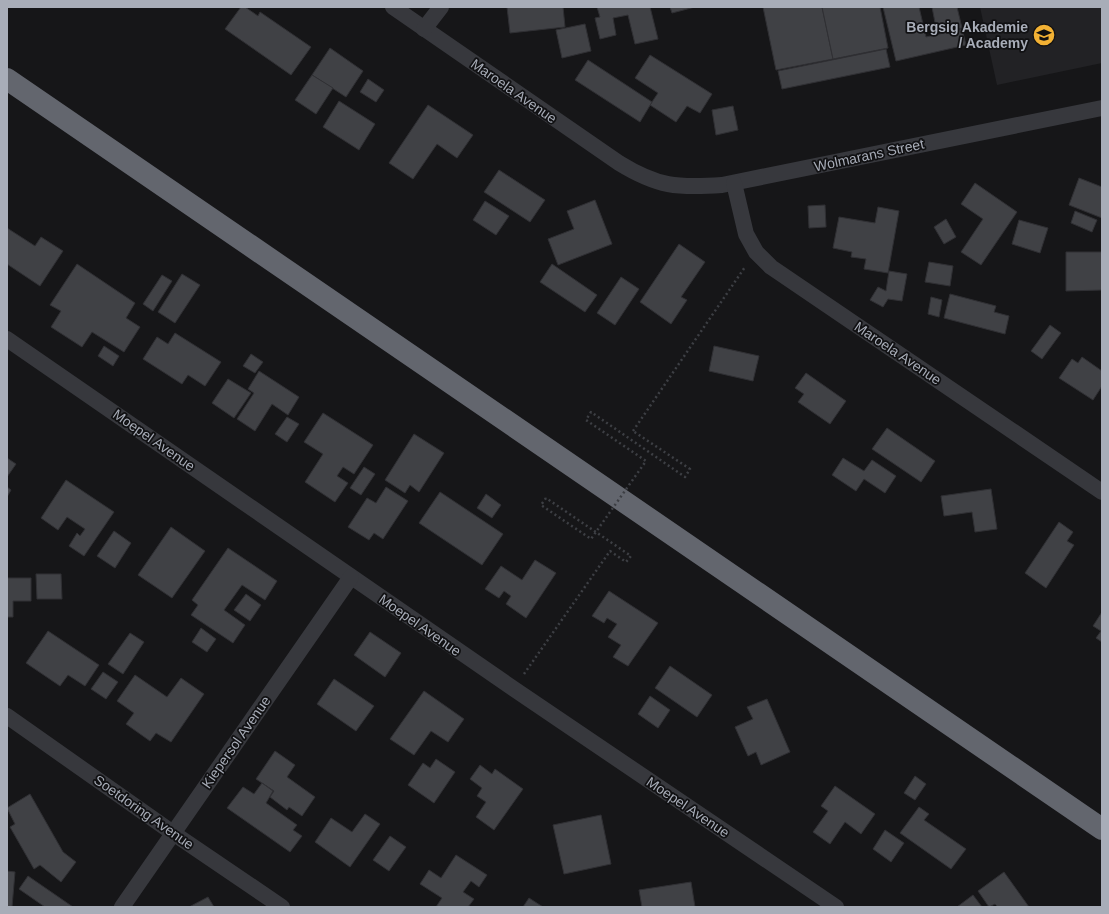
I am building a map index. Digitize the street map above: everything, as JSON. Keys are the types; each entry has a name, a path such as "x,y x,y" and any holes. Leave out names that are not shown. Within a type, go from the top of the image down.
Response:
{"highway":[{"path":"7,79 1102,829"}],"street":[{"name":"Maroela Avenue","path":"393,7 636,174"},
{"path":"424,29 441,7"},
{"name":"Wolmarans Street","path":"636,174 652,181 669,185 694,187 734,183 1102,108"},
{"name":"Maroela Avenue","path":"734,183 746,234 756,252 771,267 1102,492"},
{"name":"Moepel Avenue","path":"7,339 514,689 836,907"},
{"name":"Kiepersol Avenue","path":"122,907 351,577"},
{"name":"Soetdoring Avenue","path":"7,716 173,833 282,907"}],"path":[{"path":"514,689 610,551 626,562 631,556 598,533 592,529 553,502 546,498 541,505 591,539 596,533 600,526 609,513 646,461 586,420 591,412 684,477 690,469 633,431 756,252"}],"shaded area":[{"name":"Bergsig Akademie / Academy","path":"980,7 1102,7 1102,63 997,85"}],"building":[{"path":"241,7 245,7 258,16 260,12 311,47 291,75 225,29"},
{"path":"507,7 563,7 565,27 510,33"},
{"path":"597,7 650,7 658,39 635,44 628,15 613,18 616,35 600,39 595,18 600,17"},
{"path":"670,7 695,7 672,13"},
{"path":"763,7 822,7 833,59 776,70"},
{"path":"822,7 880,7 888,48 833,59"},
{"path":"883,7 919,7 926,37 962,29 966,45 896,61"},
{"path":"932,7 957,7 962,28 937,33"},
{"path":"585,24 591,51 562,58 556,30"},
{"path":"330,48 363,71 346,97 312,75"},
{"path":"886,49 890,67 782,89 778,71"},
{"path":"650,55 712,94 700,113 687,106 676,122 650,105 658,93 635,78"},
{"path":"588,60 652,102 640,122 575,80"},
{"path":"312,75 333,88 316,114 295,100"},
{"path":"368,79 384,90 376,102 360,92"},
{"path":"339,101 375,124 359,150 323,127"},
{"path":"428,105 473,135 457,158 437,144 413,179 389,163"},
{"path":"733,106 738,130 716,135 712,110"},
{"path":"499,170 545,200 530,222 484,192"},
{"path":"1079,178 1102,187 1102,218 1069,205"},
{"path":"975,183 1017,212 981,265 961,252 983,219 961,204"},
{"path":"595,200 612,244 558,265 548,239 574,229 567,211"},
{"path":"485,201 509,216 496,235 473,220"},
{"path":"825,205 826,227 809,228 808,206"},
{"path":"878,207 899,211 888,273 864,269 866,259 851,257 852,252 833,248 839,217 875,223"},
{"path":"1075,211 1097,220 1092,232 1071,223"},
{"path":"946,219 956,237 944,244 934,227"},
{"path":"1019,220 1048,228 1040,253 1012,244"},
{"path":"7,228 35,246 41,237 63,251 40,286 7,264"},
{"path":"679,244 705,262 681,297 687,300 671,324 640,302"},
{"path":"1066,252 1102,252 1102,290 1066,291"},
{"path":"929,262 953,266 950,286 925,282"},
{"path":"77,264 135,303 126,318 140,327 124,352 92,332 82,347 51,327 61,311 50,305"},
{"path":"552,264 597,295 585,312 540,282"},
{"path":"889,271 907,274 902,301 888,299 883,307 870,300 878,287 886,291"},
{"path":"182,274 200,285 175,323 158,312"},
{"path":"162,275 172,281 153,311 143,304"},
{"path":"621,277 639,289 615,325 597,313"},
{"path":"950,294 996,306 994,312 1009,316 1005,334 944,318"},
{"path":"931,297 942,300 939,317 928,314"},
{"path":"1050,325 1061,333 1042,359 1031,351"},
{"path":"175,333 221,362 205,386 188,375 182,384 143,359 157,337 168,344"},
{"path":"104,346 119,356 113,366 98,356"},
{"path":"714,346 759,356 753,381 709,371"},
{"path":"251,354 263,362 255,373 243,366"},
{"path":"1082,357 1102,371 1102,386 1093,400 1059,378 1072,359 1078,363"},
{"path":"259,371 299,397 288,415 272,404 255,431 237,419 254,393 248,389"},
{"path":"806,373 846,401 830,424 798,402 804,394 795,388"},
{"path":"228,379 251,393 234,418 212,403"},
{"path":"323,413 373,445 354,474 343,467 337,476 348,483 335,502 305,482 323,454 304,442"},
{"path":"287,417 299,424 287,442 275,434"},
{"path":"887,428 935,461 921,482 872,449"},
{"path":"414,434 444,453 419,492 410,485 405,493 385,480"},
{"path":"7,458 16,464 7,477"},
{"path":"843,458 864,471 872,460 896,476 885,493 864,479 856,491 832,475"},
{"path":"364,467 375,474 361,495 350,488"},
{"path":"66,480 114,512 84,556 69,546 77,533 80,536 85,529 67,517 58,530 41,518"},
{"path":"7,487 11,490 7,497"},
{"path":"386,487 408,501 383,539 374,533 369,540 348,527 367,498 376,503"},
{"path":"991,489 997,529 975,532 972,512 944,516 941,496"},
{"path":"440,492 503,534 482,565 419,523"},
{"path":"486,494 501,505 492,518 477,508"},
{"path":"1059,522 1073,532 1067,541 1074,545 1046,588 1025,573"},
{"path":"171,527 205,551 172,598 138,575"},
{"path":"114,531 131,543 115,568 97,556"},
{"path":"228,548 277,581 265,600 242,585 224,610 245,625 233,643 191,615 198,605 192,600"},
{"path":"535,560 556,573 526,618 506,604 511,596 504,591 499,598 485,589 501,566 522,580"},
{"path":"36,574 61,574 62,599 37,599"},
{"path":"7,578 31,578 31,601 13,601 13,617 7,617"},
{"path":"609,591 658,623 628,666 613,657 621,645 608,637 617,624 607,618 604,623 592,616"},
{"path":"246,594 261,605 250,621 234,610"},
{"path":"1102,612 1102,642 1096,638 1101,631 1093,626"},
{"path":"201,628 216,639 207,652 192,642"},
{"path":"48,631 99,665 85,686 68,675 60,686 26,663"},
{"path":"370,632 401,653 385,677 354,655"},
{"path":"130,633 144,642 123,674 108,664"},
{"path":"670,666 712,695 697,717 655,688"},
{"path":"103,672 118,682 106,699 91,689"},
{"path":"135,675 167,697 181,678 204,694 171,742 156,733 150,741 126,724 134,713 117,701"},
{"path":"334,679 374,706 356,731 317,704"},
{"path":"424,691 464,719 448,742 431,731 414,755 390,739"},
{"path":"650,696 670,710 658,728 638,714"},
{"path":"767,699 790,752 761,765 756,752 748,756 735,727 753,719 747,707"},
{"path":"275,751 295,765 287,777 315,797 302,816 289,807 287,810 270,797 274,791 256,779"},
{"path":"436,759 455,772 434,803 408,785 423,763 430,768"},
{"path":"480,765 492,774 495,769 523,789 494,830 476,817 486,802 477,796 482,788 470,779"},
{"path":"915,776 926,784 915,800 904,793"},
{"path":"262,783 273,791 266,803 297,825 293,830 302,836 290,852 227,808 243,787 254,794"},
{"path":"835,786 875,814 861,834 845,822 830,844 813,832 828,811 821,806"},
{"path":"30,794 63,852 76,862 61,882 40,865 34,869 10,827 15,824 7,808"},
{"path":"919,807 929,814 924,820 966,849 951,869 900,833"},
{"path":"365,814 380,824 350,867 315,842 331,818 352,832"},
{"path":"601,815 611,864 564,874 553,825"},
{"path":"885,830 904,843 891,862 873,849"},
{"path":"390,836 406,847 389,871 373,860"},
{"path":"456,855 487,875 479,887 471,881 463,892 474,899 468,907 436,907 442,898 420,884 429,870 441,878"},
{"path":"7,871 15,872 12,907 7,907"},
{"path":"1004,872 1029,907 998,907 995,904 989,907 978,891"},
{"path":"28,876 73,907 45,907 19,889"},
{"path":"691,882 695,907 642,907 639,890"},
{"path":"973,895 982,907 957,907"},
{"path":"208,897 214,907 189,907"},
{"path":"529,898 543,907 523,907"}],"place":[{"name":"Bergsig Akademie / Academy","path":"1044,35"}]}
